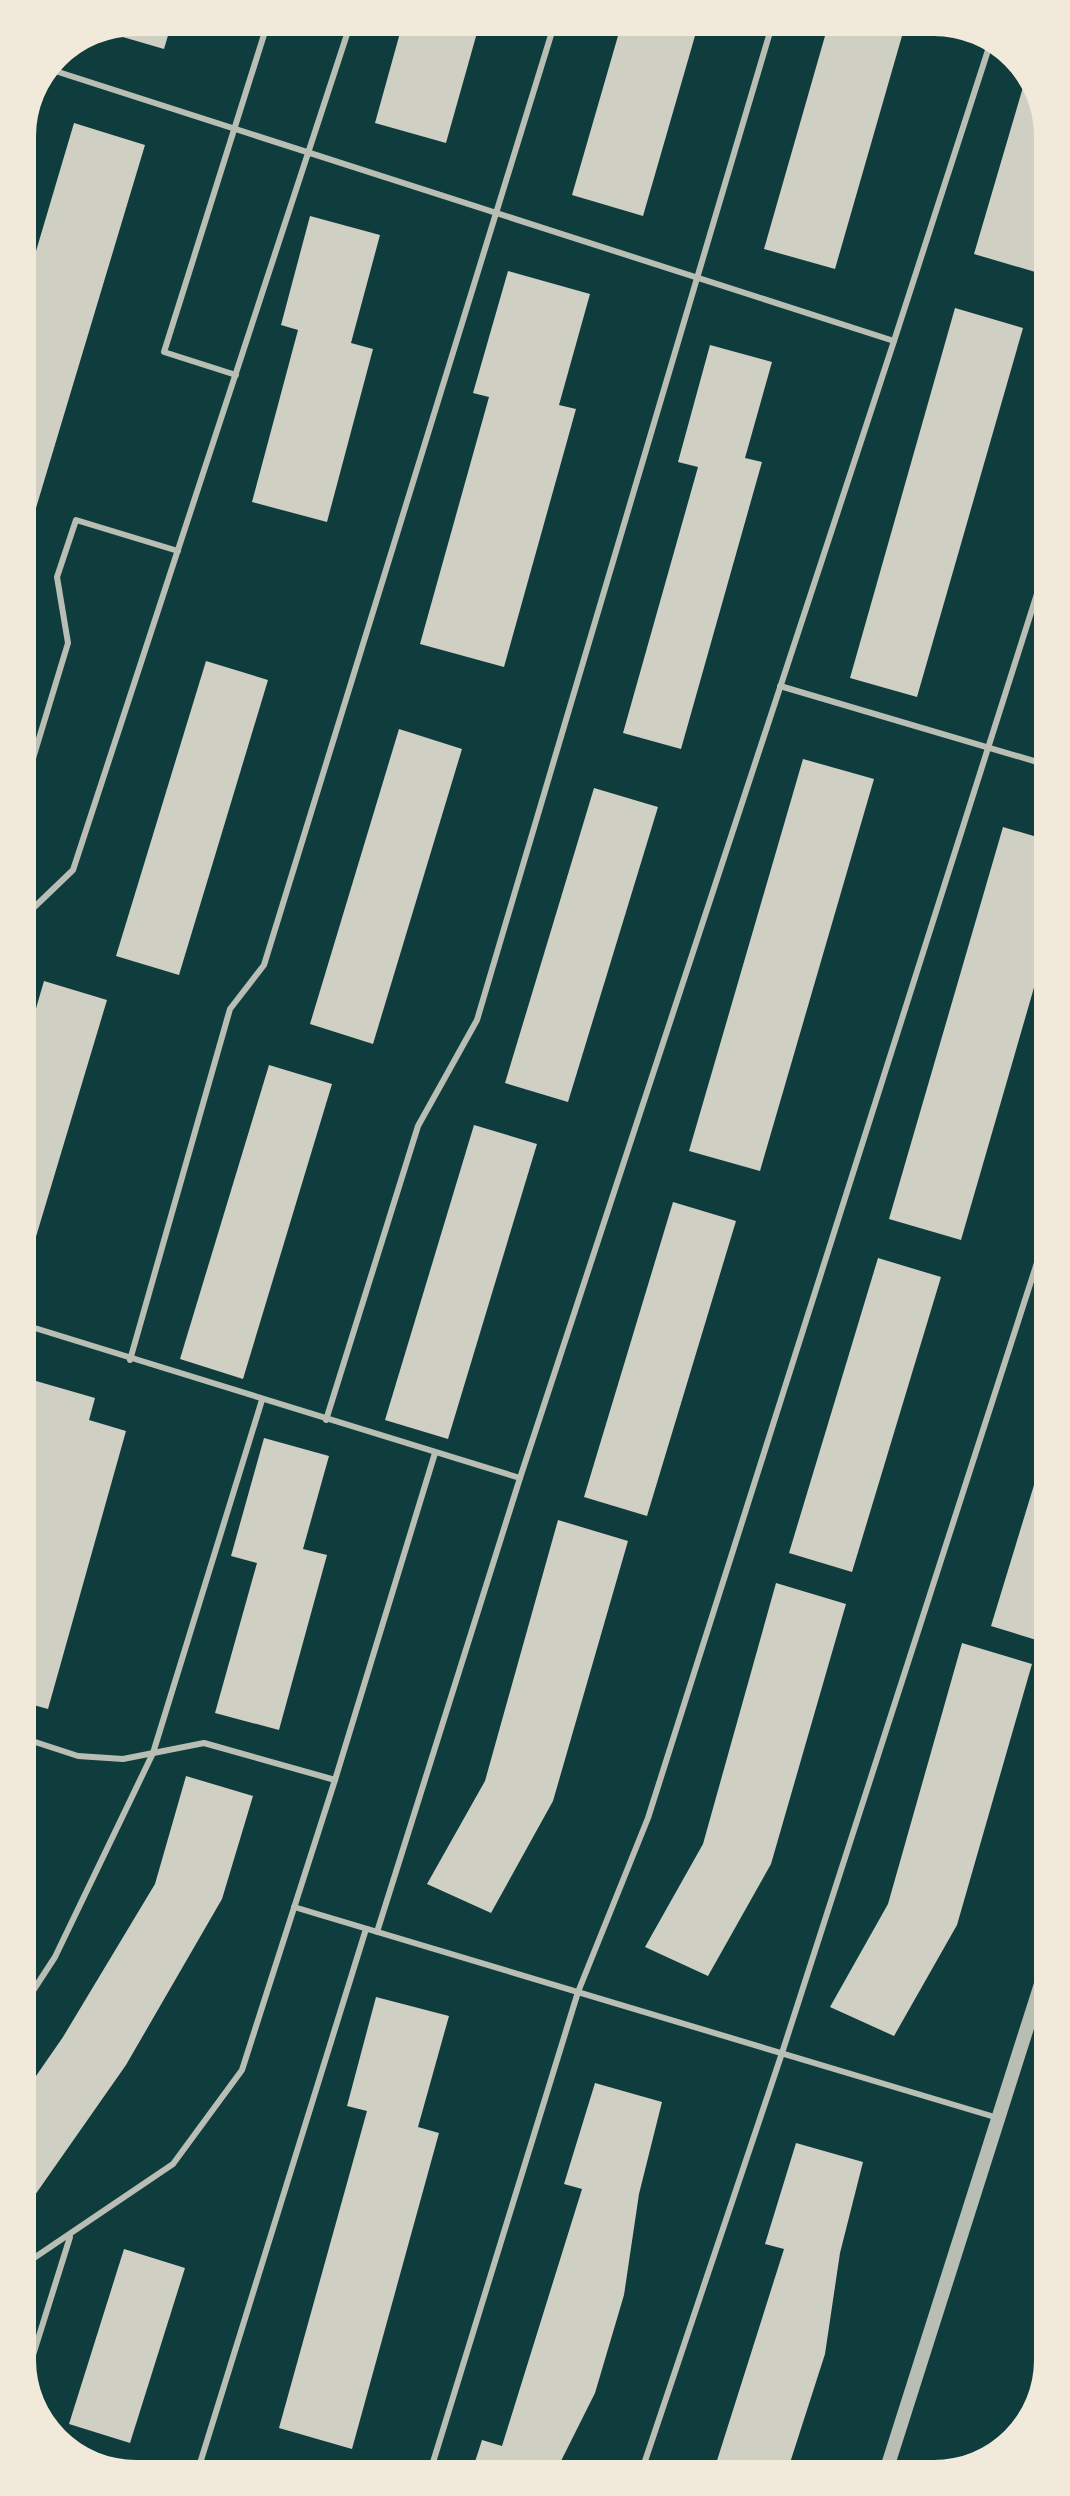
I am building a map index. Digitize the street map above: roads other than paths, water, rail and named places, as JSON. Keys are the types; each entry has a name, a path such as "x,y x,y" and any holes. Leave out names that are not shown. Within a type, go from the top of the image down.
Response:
{"street":[{"path":"890,2460 1034,2006"}],"lane":[{"path":"236,375 164,352 264,36"},
{"path":"36,905 73,870 347,36"},
{"path":"130,1360 230,1009 264,965 551,36"},
{"path":"326,1420 418,1126 477,1020 769,36"},
{"path":"377,1932 520,1478 987,52"},
{"path":"59,73 894,341"},
{"path":"36,748 68,643 57,577 76,520 178,551"},
{"path":"434,2460 578,1992 648,1818 1034,603"},
{"path":"780,686 1034,761"},
{"path":"645,2460 782,2053 1034,1272"},
{"path":"36,1329 520,1478"},
{"path":"36,1986 55,1957 153,1753 262,1400"},
{"path":"36,2257 173,2164 242,2070 435,1453"},
{"path":"36,1742 78,1756 123,1759 204,1743 335,1780"},
{"path":"294,1907 998,2118"},
{"path":"201,2460 366,1929"},
{"path":"36,2345 70,2235"}]}
